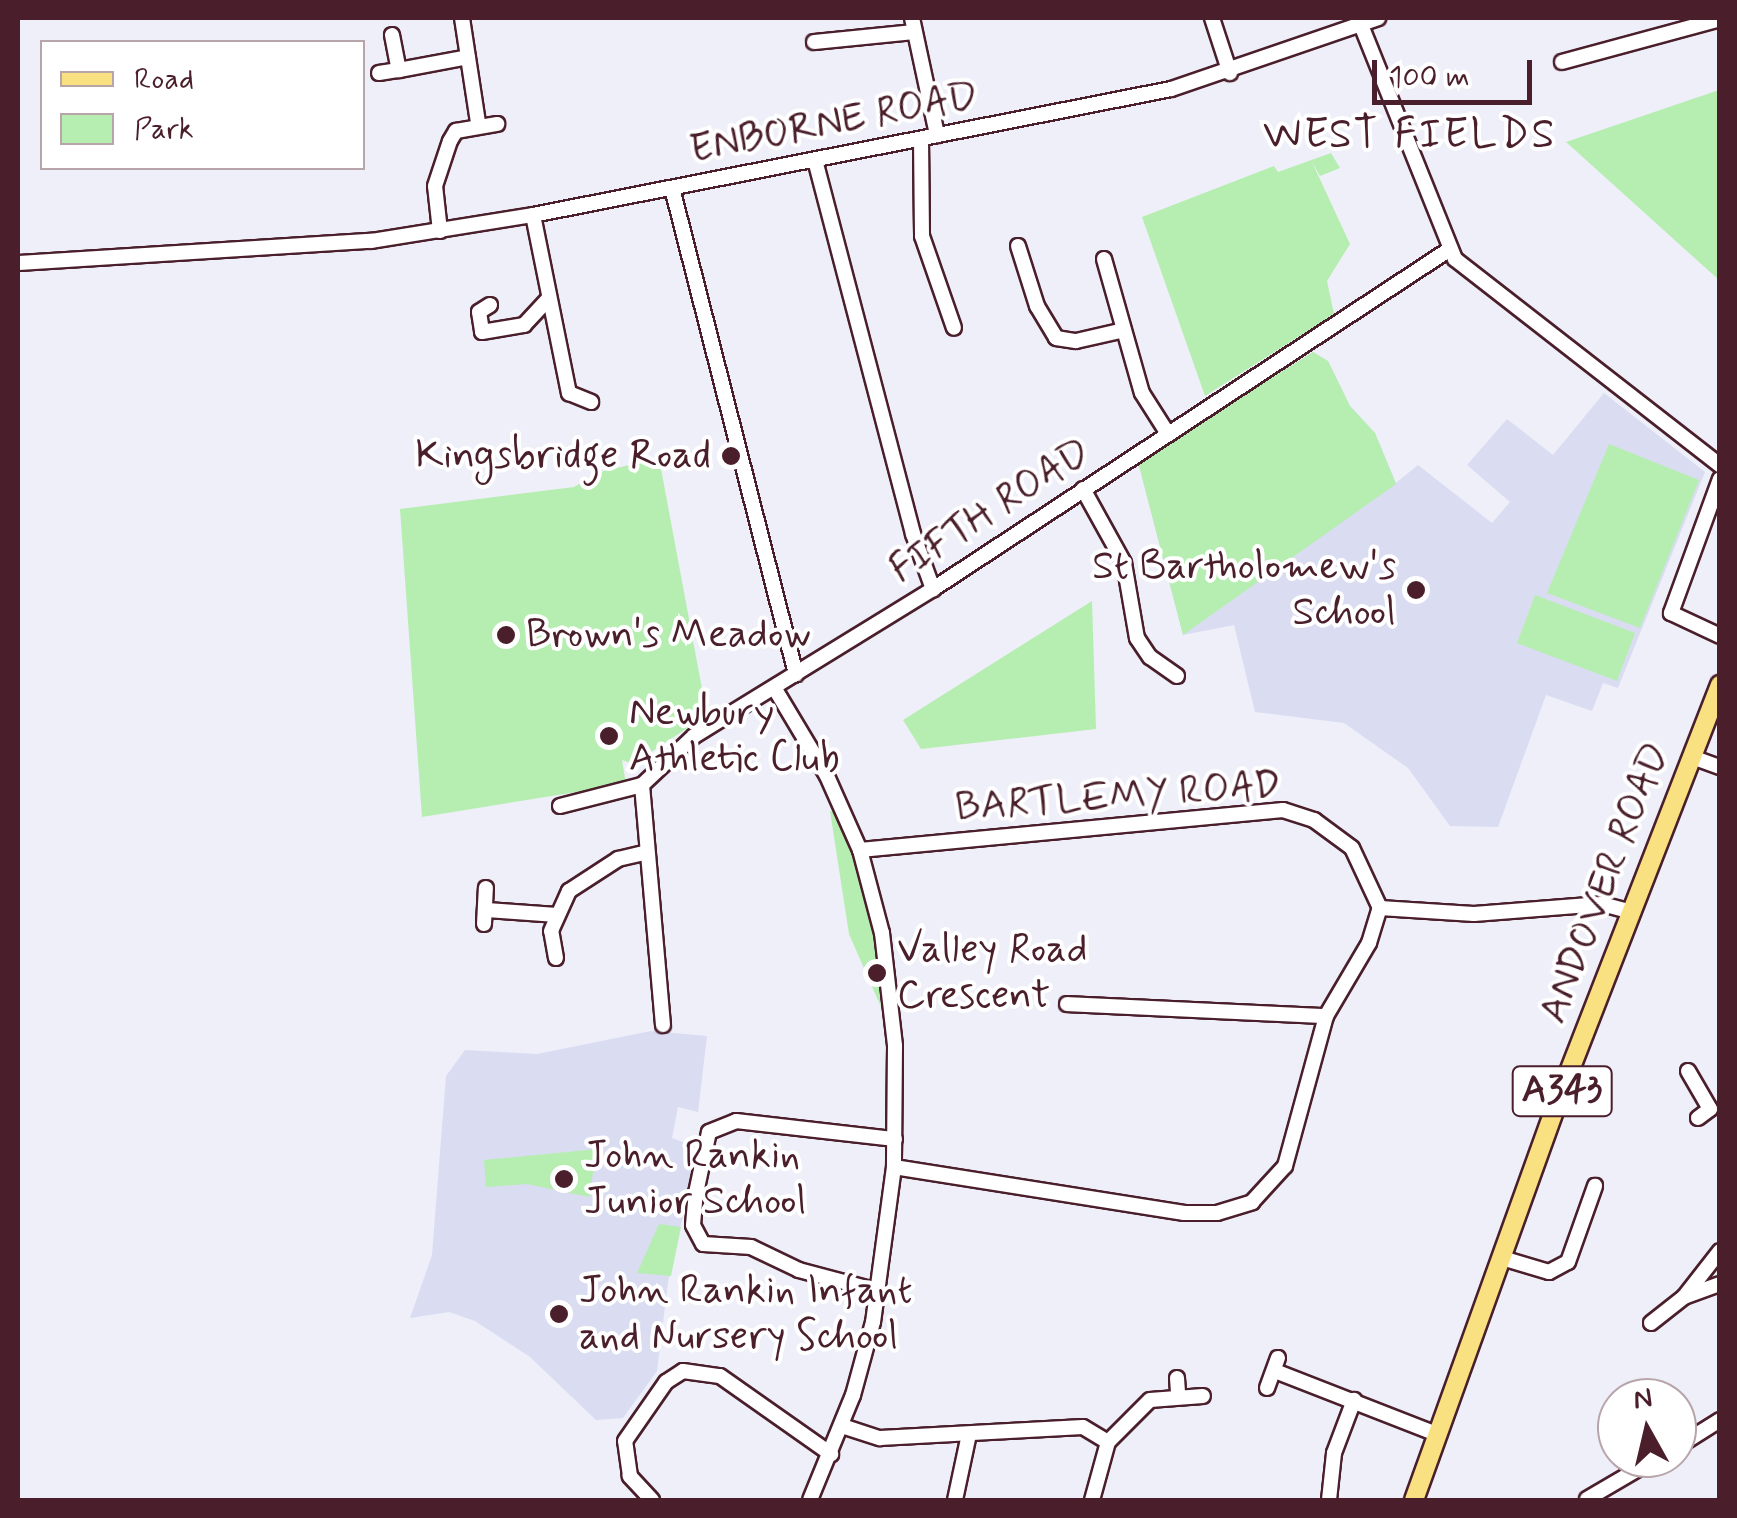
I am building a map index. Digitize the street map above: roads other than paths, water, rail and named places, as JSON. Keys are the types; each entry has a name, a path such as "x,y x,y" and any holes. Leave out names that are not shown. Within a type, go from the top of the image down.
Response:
{"main road":[{"name":"ANDOVER ROAD","path":"1414,1500 1632,912 1718,696"}],"street":[{"path":"462,18 478,123"},
{"path":"1212,18 1230,73"},
{"name":"ENBORNE ROAD","path":"18,262 292,247 440,231 937,136 1230,73 1378,18"},
{"path":"1562,62 1720,19"},
{"path":"814,42 914,24 937,136"},
{"path":"1361,25 1450,250 1471,273 1720,465"},
{"path":"392,35 399,70"},
{"path":"379,72 468,57"},
{"path":"440,231 439,172 456,131 478,123 498,124"},
{"path":"921,139 922,236 954,328"},
{"path":"815,160 913,534 933,589"},
{"path":"672,188 796,674"},
{"path":"533,214 547,300 569,393 591,402"},
{"path":"1018,246 1042,317 1056,338 1076,342 1124,330"},
{"name":"FIFTH ROAD","path":"642,786 694,736 775,690 933,589 1450,250"},
{"path":"1104,259 1142,392 1168,434"},
{"path":"490,305 479,312 482,332 524,325 547,300"},
{"path":"1720,479 1671,613 1720,636"},
{"path":"1083,489 1124,563 1137,638 1158,671 1177,676"},
{"path":"775,690 816,756 860,850 891,991 894,1166 878,1291 842,1426 810,1500"},
{"path":"1692,757 1720,766"},
{"path":"560,806 642,786 644,853 662,1025"},
{"name":"BARTLEMY ROAD","path":"860,850 1283,810 1314,820 1352,848 1380,908"},
{"path":"556,958 551,931 556,914 586,875 644,853"},
{"path":"486,888 485,917 556,914"},
{"path":"894,1166 1184,1213 1218,1213 1252,1202 1286,1166 1326,1016 1370,943 1380,908 1474,914 1602,904 1632,912"},
{"path":"1067,1004 1326,1016"},
{"path":"1688,1072 1709,1110"},
{"path":"878,1291 799,1270 751,1247 702,1244 693,1226 696,1192 709,1132 736,1121 895,1140"},
{"path":"1502,1258 1549,1272 1568,1262 1595,1186"},
{"path":"1650,1324 1684,1297 1720,1251"},
{"path":"1684,1297 1720,1284"},
{"path":"1266,1388 1277,1365 1437,1434"},
{"path":"652,1500 630,1476 624,1441 666,1382 683,1371 720,1376 830,1454"},
{"path":"1092,1500 1108,1442 1150,1400 1177,1386 1202,1396"},
{"path":"1329,1500 1334,1453 1354,1400"},
{"path":"1697,1434 1720,1420"},
{"path":"842,1426 880,1438 1083,1428 1108,1442"},
{"path":"955,1500 969,1434"},
{"path":"1588,1499 1623,1478"}],"place":[{"name":"Kingsbridge Road","path":"731,456"},
{"name":"St Bartholomew's School","path":"1416,590"},
{"name":"Brown's Meadow","path":"506,635"},
{"name":"Newbury Athletic Club","path":"609,736"},
{"name":"Valley Road Crescent","path":"877,973"},
{"name":"John Rankin Junior School","path":"564,1179"},
{"name":"John Rankin Infant and Nursery School","path":"559,1314"}],"district":[{"name":"WEST FIELDS","path":"1410,136"}]}
